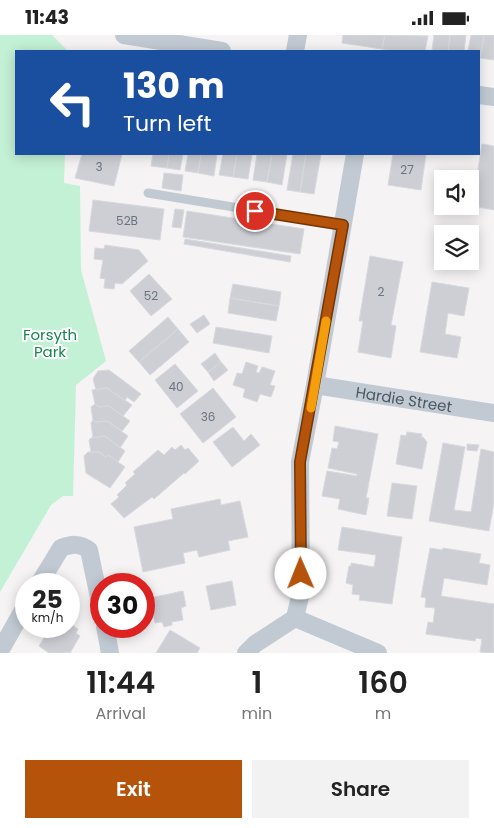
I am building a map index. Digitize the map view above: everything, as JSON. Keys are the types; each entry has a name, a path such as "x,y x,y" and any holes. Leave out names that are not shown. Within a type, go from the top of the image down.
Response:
{"street":[{"path":"124,35 216,50"},
{"path":"295,50 298,35"},
{"path":"480,95 494,97"},
{"path":"246,653 255,644 295,618 301,592 300,462 355,155"},
{"name":"Hardie Street","path":"315,385 494,413"},
{"path":"45,573 61,548 74,544 89,550 94,573"},
{"path":"295,618 378,653"},
{"path":"0,651 15,624"},
{"path":"107,638 110,653"}],"lane":[{"path":"148,193 343,225"}],"green space":[{"name":"Forsyth Park","path":"0,35 52,35 67,50 15,50 15,155 65,155 64,183 80,186 81,270 106,361 76,385 73,496 63,496 51,505 0,592"}],"building":[{"path":"343,35 385,35 382,49 342,43"},
{"path":"385,35 428,36 425,50 382,49"},
{"path":"434,35 450,35 448,50 432,50"},
{"path":"450,35 466,35 464,50 448,50"},
{"path":"471,35 484,35 480,58 480,50 468,50"},
{"path":"484,35 494,35 494,60 480,58"},
{"path":"482,144 494,146 494,210 479,207 478,170"},
{"path":"82,155 122,155 114,186 75,178"},
{"path":"153,155 169,155 167,168 151,166"},
{"path":"169,155 183,155 180,170 167,168"},
{"path":"188,155 201,155 198,173 185,171"},
{"path":"201,155 217,155 214,176 198,173"},
{"path":"223,155 237,155 233,177 219,175"},
{"path":"237,155 252,155 248,179 233,177"},
{"path":"257,155 272,155 267,182 253,180"},
{"path":"272,155 287,155 282,185 267,182"},
{"path":"293,155 306,155 300,192 287,190"},
{"path":"306,155 321,155 314,194 300,192"},
{"path":"393,155 426,155 421,190 388,185"},
{"path":"164,173 183,175 181,191 162,188"},
{"path":"93,200 164,209 160,240 89,231"},
{"path":"175,209 184,210 181,228 172,227"},
{"path":"187,211 304,229 300,254 183,237"},
{"path":"185,239 291,256 290,262 184,244"},
{"path":"105,245 139,250 148,261 122,284 115,283 114,289 104,288 105,279 100,278 103,260 94,259 95,248 104,249"},
{"path":"370,256 403,262 391,325 396,326 391,358 358,352 363,321 359,321"},
{"path":"149,274 172,299 151,316 130,291"},
{"path":"432,282 469,288 464,316 448,313 445,334 461,337 457,358 420,352"},
{"path":"233,284 281,292 279,306 230,298"},
{"path":"230,298 279,306 276,321 228,313"},
{"path":"204,315 210,324 197,333 190,324"},
{"path":"168,317 178,329 139,362 129,351"},
{"path":"216,327 272,336 269,353 213,343"},
{"path":"178,329 189,342 150,375 139,362"},
{"path":"215,353 221,362 208,372 201,364"},
{"path":"221,362 228,370 214,381 208,372"},
{"path":"246,362 258,366 256,372 259,373 262,367 275,371 270,385 275,386 271,397 260,394 257,402 243,397 245,389 233,385 237,373 242,374"},
{"path":"175,364 198,391 177,408 155,380"},
{"path":"109,370 141,394 134,402 127,397 125,401 107,388 96,390 93,379 98,371"},
{"path":"107,388 132,405 123,416 109,406 99,407 95,404 92,390"},
{"path":"213,388 236,417 203,443 180,414"},
{"path":"95,404 99,407 109,406 130,421 122,431 107,421 96,422 93,420 91,407"},
{"path":"93,420 96,422 107,421 128,436 120,448 105,436 93,438 91,423"},
{"path":"335,426 378,434 366,498 369,498 366,515 338,509 340,499 322,496 327,471 357,476 357,474 328,468 332,448 337,449 339,442 333,441"},
{"path":"233,427 244,441 251,434 260,445 232,467 213,442"},
{"path":"407,432 422,434 421,437 427,442 422,469 396,464 401,435 406,436"},
{"path":"105,436 125,451 118,462 108,455 106,457 99,452 91,452 89,440"},
{"path":"443,443 465,447 454,510 471,512 481,449 494,452 494,503 489,531 429,521"},
{"path":"467,444 479,445 477,451 467,450"},
{"path":"181,445 185,450 188,448 199,461 154,499 152,497 124,518 111,504 119,497 117,495 127,485 125,483 135,474 133,472 158,450 164,455 172,447 175,450"},
{"path":"88,452 99,452 106,457 108,455 125,467 110,488 86,473 84,456"},
{"path":"392,483 417,486 412,519 387,516"},
{"path":"220,499 221,505 240,501 248,537 228,541 230,550 199,557 197,550 183,553 185,563 143,572 134,527 173,519 171,509"},
{"path":"342,527 402,537 392,604 359,600 360,595 352,594 353,585 346,583 349,566 351,566 351,563 374,567 376,555 338,550"},
{"path":"430,548 442,550 443,548 481,554 479,563 490,565 487,585 444,578 441,596 494,604 494,653 480,652 482,639 476,638 475,641 426,634 428,622 433,623 435,608 425,607 426,598 421,597"},
{"path":"232,581 236,605 211,610 206,586"},
{"path":"183,591 186,606 181,608 183,620 172,622 172,625 164,627 162,622 155,623 155,597"},
{"path":"170,630 200,648 197,653 156,653"},
{"path":"44,638 79,638 70,653 49,653 39,646"}],"slow traffic":[{"path":"311,408 326,321"}],"route":[{"path":"255,211 343,225 300,462 301,574"}]}
